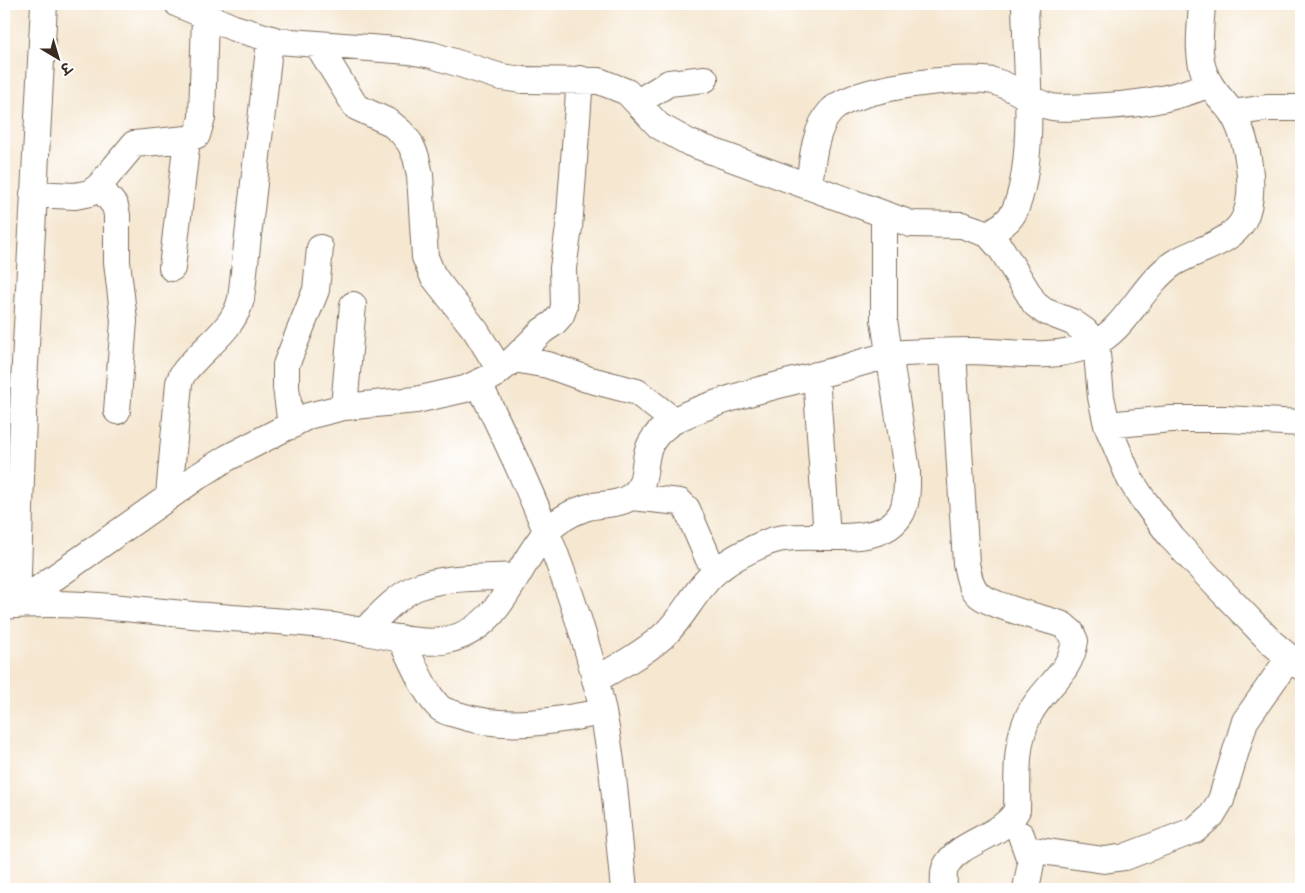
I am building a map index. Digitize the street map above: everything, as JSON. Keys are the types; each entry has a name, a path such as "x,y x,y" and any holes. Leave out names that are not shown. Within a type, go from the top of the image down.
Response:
{"street":[{"path":"10,605 44,4"},
{"path":"178,4 270,40 409,50 432,55 501,77 523,80 580,80 611,85 627,92 638,102 647,115 672,135 911,224 962,225 988,234 1002,250 1035,304 1044,311 1072,322 1085,331 1096,343 1100,397 1107,425 1130,479 1142,498 1172,538 1243,614 1295,662 1244,721 1221,800 1212,815 1195,830 1125,857 1104,860 1027,850"},
{"path":"988,234 1005,224 1013,213 1027,160 1025,4"},
{"path":"631,497 640,487 649,446 658,433 674,420 699,409 748,393 888,355 954,352 1048,355 1074,351 1096,343 1109,334 1158,275 1177,261 1230,235 1242,224 1248,208 1250,188 1248,159 1244,137 1232,112 1209,84 1201,66 1202,4"},
{"path":"33,194 83,195 98,186 134,144 187,139 197,134 201,127 206,16"},
{"path":"170,496 182,375 222,333 238,312 241,299 270,40"},
{"path":"317,44 356,107 389,122 410,143 416,157 420,176 425,257 433,276 476,331 498,371 520,468 577,612 596,680 603,712 624,889"},
{"path":"638,102 669,83 705,79"},
{"path":"498,371 542,331 554,323 561,315 564,307 563,268 569,228 580,80"},
{"path":"809,186 817,141 824,121 832,109 866,93 924,82 992,81 1053,107 1103,106 1159,100 1191,92 1209,84"},
{"path":"1232,112 1267,108 1301,108"},
{"path":"172,268 187,139"},
{"path":"98,186 115,206 117,215 117,262 124,321 117,411"},
{"path":"596,680 629,661 664,635 718,570 754,548 771,541 878,533 891,527 902,511 907,494 907,471 884,320 884,214"},
{"path":"290,426 286,365 316,290 320,248"},
{"path":"344,407 354,305"},
{"path":"943,889 945,867 951,858 1013,818 1017,810 1018,746 1024,725 1030,712 1069,664 1075,641 1071,632 1063,625 994,602 979,595 971,584 966,563 954,352"},
{"path":"10,605 227,458 308,416 344,407 416,400 498,371 548,365 587,379 638,392 674,420"},
{"path":"816,375 827,536"},
{"path":"1107,425 1171,419 1301,423"},
{"path":"10,605 103,606 365,630 422,642 445,641 466,634 487,620 501,604 546,532 562,518 585,508 618,502 631,497 680,502 687,509 708,558 718,570"},
{"path":"365,630 386,609 415,588 462,579 518,576"},
{"path":"400,638 425,687 442,710 479,721 530,724 603,712"},
{"path":"1013,818 1031,863 1026,889"}]}
